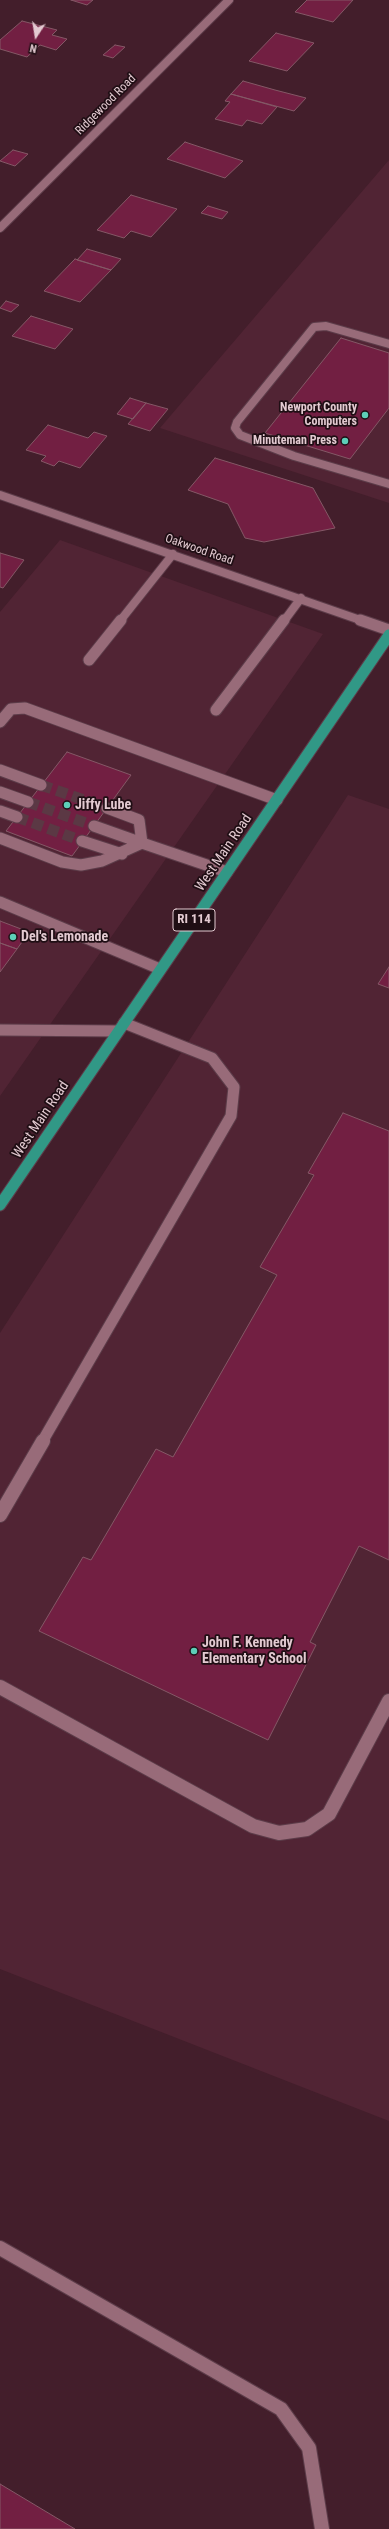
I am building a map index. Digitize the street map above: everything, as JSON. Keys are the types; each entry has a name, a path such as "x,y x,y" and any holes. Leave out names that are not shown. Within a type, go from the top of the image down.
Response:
{"highway":[{"name":"West Main Road","path":"0,1205 389,635"}],"street":[{"name":"Ridgewood Road","path":"0,228 229,0"},
{"path":"389,344 326,326 314,327 236,422 235,428 240,435 294,456 389,484"},
{"name":"Oakwood Road","path":"0,495 301,598 389,630"},
{"path":"89,660 173,554"},
{"path":"216,710 301,598"},
{"path":"0,722 10,709 25,708 277,800"},
{"path":"0,770 41,785"},
{"path":"0,792 28,802"},
{"path":"107,808 139,820 142,843"},
{"path":"0,811 17,816"},
{"path":"94,826 227,872"},
{"path":"0,838 62,862 81,865 122,854 142,843"},
{"path":"82,841 122,854"},
{"path":"0,902 160,969"},
{"path":"0,1030 121,1027 212,1058 234,1087 231,1116 0,1515"},
{"path":"0,1687 253,1826 280,1833 307,1829 329,1814 389,1701"},
{"path":"0,2248 281,2409 308,2448 322,2529"}],"shaded area":[{"path":"389,160 389,503 160,428"},
{"path":"60,540 323,634 0,1096 0,612"},
{"name":"John F. Kennedy Elementary School","path":"348,795 389,809 389,2121 0,1969 0,1333"}],"building":[{"path":"71,0 93,0 87,5"},
{"path":"307,0 353,0 333,22 295,12"},
{"path":"22,21 57,30 52,35 67,39 56,50 40,45 27,57 0,49 0,40"},
{"path":"276,33 314,43 287,71 249,61"},
{"path":"115,45 125,47 113,58 103,55"},
{"path":"243,81 306,98 294,111 231,94"},
{"path":"231,94 277,107 262,124 247,120 242,126 215,119 230,102 225,101"},
{"path":"185,142 243,161 225,178 167,159"},
{"path":"13,150 28,154 15,166 0,161"},
{"path":"131,195 177,209 151,237 131,231 124,238 97,230"},
{"path":"208,206 228,212 222,219 201,213"},
{"path":"87,249 121,259 111,270 77,260"},
{"path":"75,259 111,270 80,302 44,291"},
{"path":"6,301 19,305 11,312 0,308"},
{"path":"31,316 73,329 55,349 12,336"},
{"path":"341,338 389,353 389,408 350,459 265,433"},
{"path":"130,398 146,403 133,419 117,414"},
{"path":"146,403 168,409 150,431 128,424"},
{"path":"48,425 88,438 94,432 107,436 80,468 59,461 54,466 41,461 46,456 26,450"},
{"path":"215,458 313,488 335,528 264,542 245,538 228,504 188,490"},
{"path":"0,553 24,560 3,588 0,587"},
{"name":"Jiffy Lube","path":"67,752 131,775 72,856 6,831"},
{"name":"Del's Lemonade","path":"0,921 29,932 17,949 0,943"},
{"path":"0,943 17,949 0,972"},
{"path":"389,967 389,988 378,984"},
{"path":"343,1113 389,1131 389,1560 359,1546 310,1642 316,1645 268,1740 39,1631 83,1557 91,1560 156,1449 173,1457 277,1275 260,1267 314,1175 308,1173"},
{"path":"0,2484 75,2529 0,2529"}],"tunnel":[{"path":"41,785 107,808"},
{"path":"28,802 94,826"},
{"path":"17,817 82,841"}],"place":[{"name":"Newport County Computers","path":"365,415"},
{"name":"Minuteman Press","path":"345,441"},
{"name":"Jiffy Lube","path":"67,805"},
{"name":"Del's Lemonade","path":"13,937"},
{"name":"John F. Kennedy Elementary School","path":"194,1651"}]}
